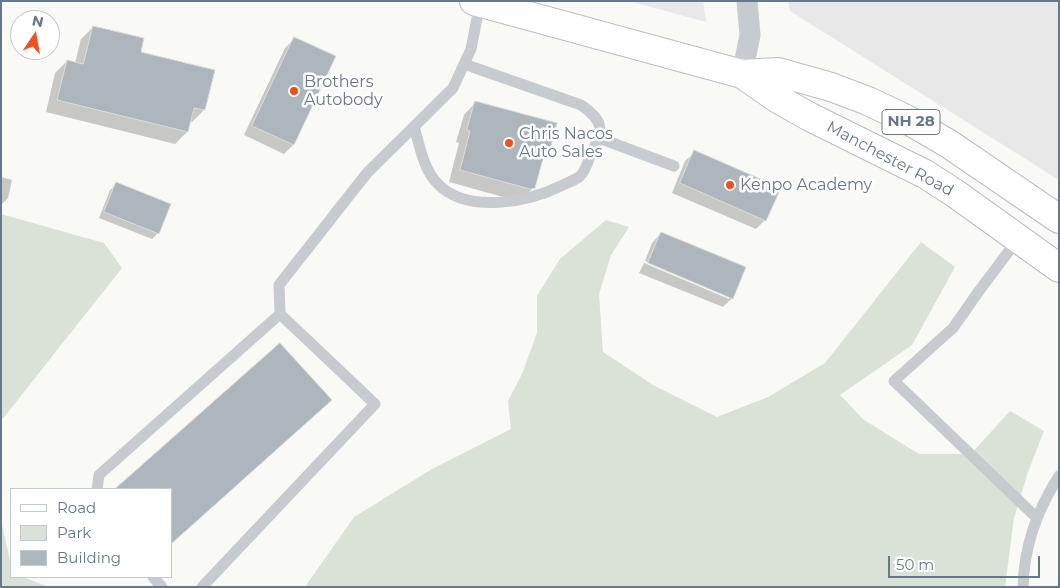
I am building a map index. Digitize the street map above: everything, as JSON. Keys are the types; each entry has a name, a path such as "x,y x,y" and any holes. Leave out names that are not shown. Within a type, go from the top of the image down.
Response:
{"main road":[{"name":"Manchester Road","path":"477,2 742,74 778,72 831,87 908,120 949,144 1059,219"},
{"name":"Manchester Road","path":"742,74 778,99 924,174 956,194 1059,268"}],"street":[{"path":"742,74 750,34 747,1"}],"lane":[{"path":"202,587 376,404 280,314 279,285 367,173 453,88 472,48 477,2"},
{"path":"414,127 427,170 438,184 456,196 480,202 507,203 555,189 581,176 599,138 600,126 596,115 581,104 464,64"},
{"path":"599,138 674,166"},
{"path":"1018,239 953,328 894,381 1037,518"},
{"path":"97,488 99,475 280,314"},
{"path":"1023,587 1027,549 1037,518 1041,507 1059,476"}],"shaded area":[{"path":"629,1 703,1 706,22"},
{"path":"788,1 1059,1 1059,180 790,11"}],"green space":[{"path":"1,214 104,243 122,268 1,421"},
{"path":"606,220 629,227 611,255 599,294 603,352 653,385 717,417 768,397 825,363 921,242 955,267 912,345 840,395 864,420 919,454 971,454 1010,411 1044,431 1028,472 1014,518 1005,587 305,587 354,517 432,469 511,429 508,401 522,374 537,333 537,296 560,259"},
{"path":"1,520 10,560 10,578 26,578 49,587 1,587"}],"building":[{"path":"93,26 144,38 141,52 215,70 205,110 194,108 188,132 57,100 67,60 83,64"},
{"name":"Brothers Autobody","path":"294,37 336,56 294,145 252,126"},
{"name":"Chris Nacos Auto Sales","path":"475,101 557,123 548,157 544,155 535,188 530,189 460,170 470,131 467,130"},
{"name":"Kenpo Academy","path":"694,150 781,188 766,221 680,183"},
{"path":"116,182 171,204 159,234 104,212"},
{"path":"661,232 746,267 733,299 648,263"},
{"path":"280,343 332,400 172,543 172,488 116,488"}],"place":[{"name":"Brothers Autobody","path":"294,91"},
{"name":"Chris Nacos Auto Sales","path":"509,143"},
{"name":"Kenpo Academy","path":"730,185"}]}
